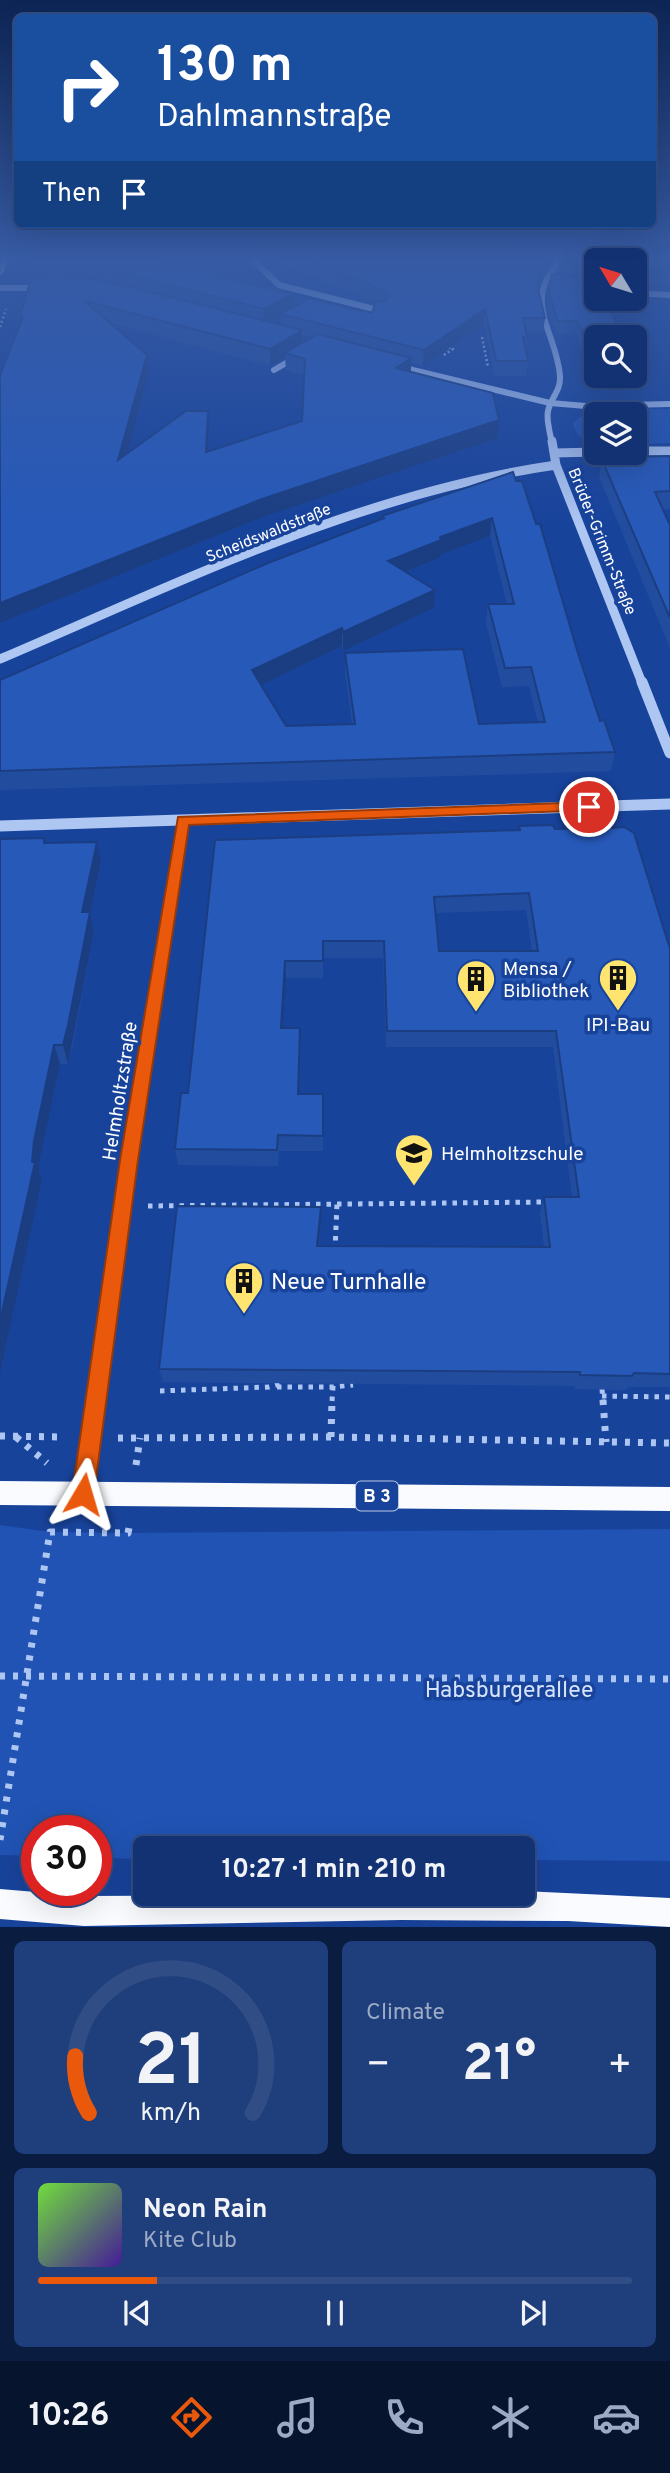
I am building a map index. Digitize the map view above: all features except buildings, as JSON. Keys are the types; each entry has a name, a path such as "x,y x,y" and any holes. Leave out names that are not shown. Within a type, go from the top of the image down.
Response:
{"main road":[{"name":"B 3","path":"0,1493 670,1499"},
{"path":"0,1904 83,1919 401,1905 568,1906 670,1913"}],"street":[{"name":"Brüder-Grimm-Straße","path":"552,346 560,373 560,388 550,402 547,414 556,465 670,752"},
{"path":"274,370 306,351"},
{"path":"382,362 550,402 586,406 670,404"},
{"path":"647,451 670,451"},
{"path":"554,453 584,452"},
{"name":"Scheidswaldstraße","path":"0,659 321,524 394,499 527,468 556,465"},
{"path":"0,826 670,804"},
{"name":"Helmholtzstraße","path":"83,1494 123,1206 183,820"}],"path":[{"path":"421,372 453,349 443,346"},
{"path":"123,1206 559,1201"},
{"path":"334,1261 337,1203"},
{"path":"331,1437 333,1374"},
{"path":"269,1387 283,1382"},
{"path":"160,1391 353,1385"},
{"path":"606,1442 602,1393 670,1396"},
{"path":"0,1436 16,1436"},
{"path":"137,1459 140,1438 331,1437 670,1443"},
{"path":"0,1839 50,1532 128,1533"},
{"path":"0,1676 670,1679"}],"green space":[{"path":"647,408 670,409 670,443 647,444"},
{"path":"584,416 584,439 576,432 573,423"},
{"name":"Habsburgerallee","path":"0,1525 50,1532 128,1533 670,1529 670,1861 535,1860 535,1836 133,1836 133,1859 112,1858 112,1815 21,1815 21,1856 0,1855"}],"place":[{"name":"IPI-Bau","path":"618,1012"},
{"name":"Mensa / Bibliothek","path":"476,1013"},
{"name":"Helmholtzschule","path":"414,1187"},
{"name":"Neue Turnhalle","path":"244,1315"}],"route":[{"path":"83,1494 129,1160 183,820 589,807"}]}
